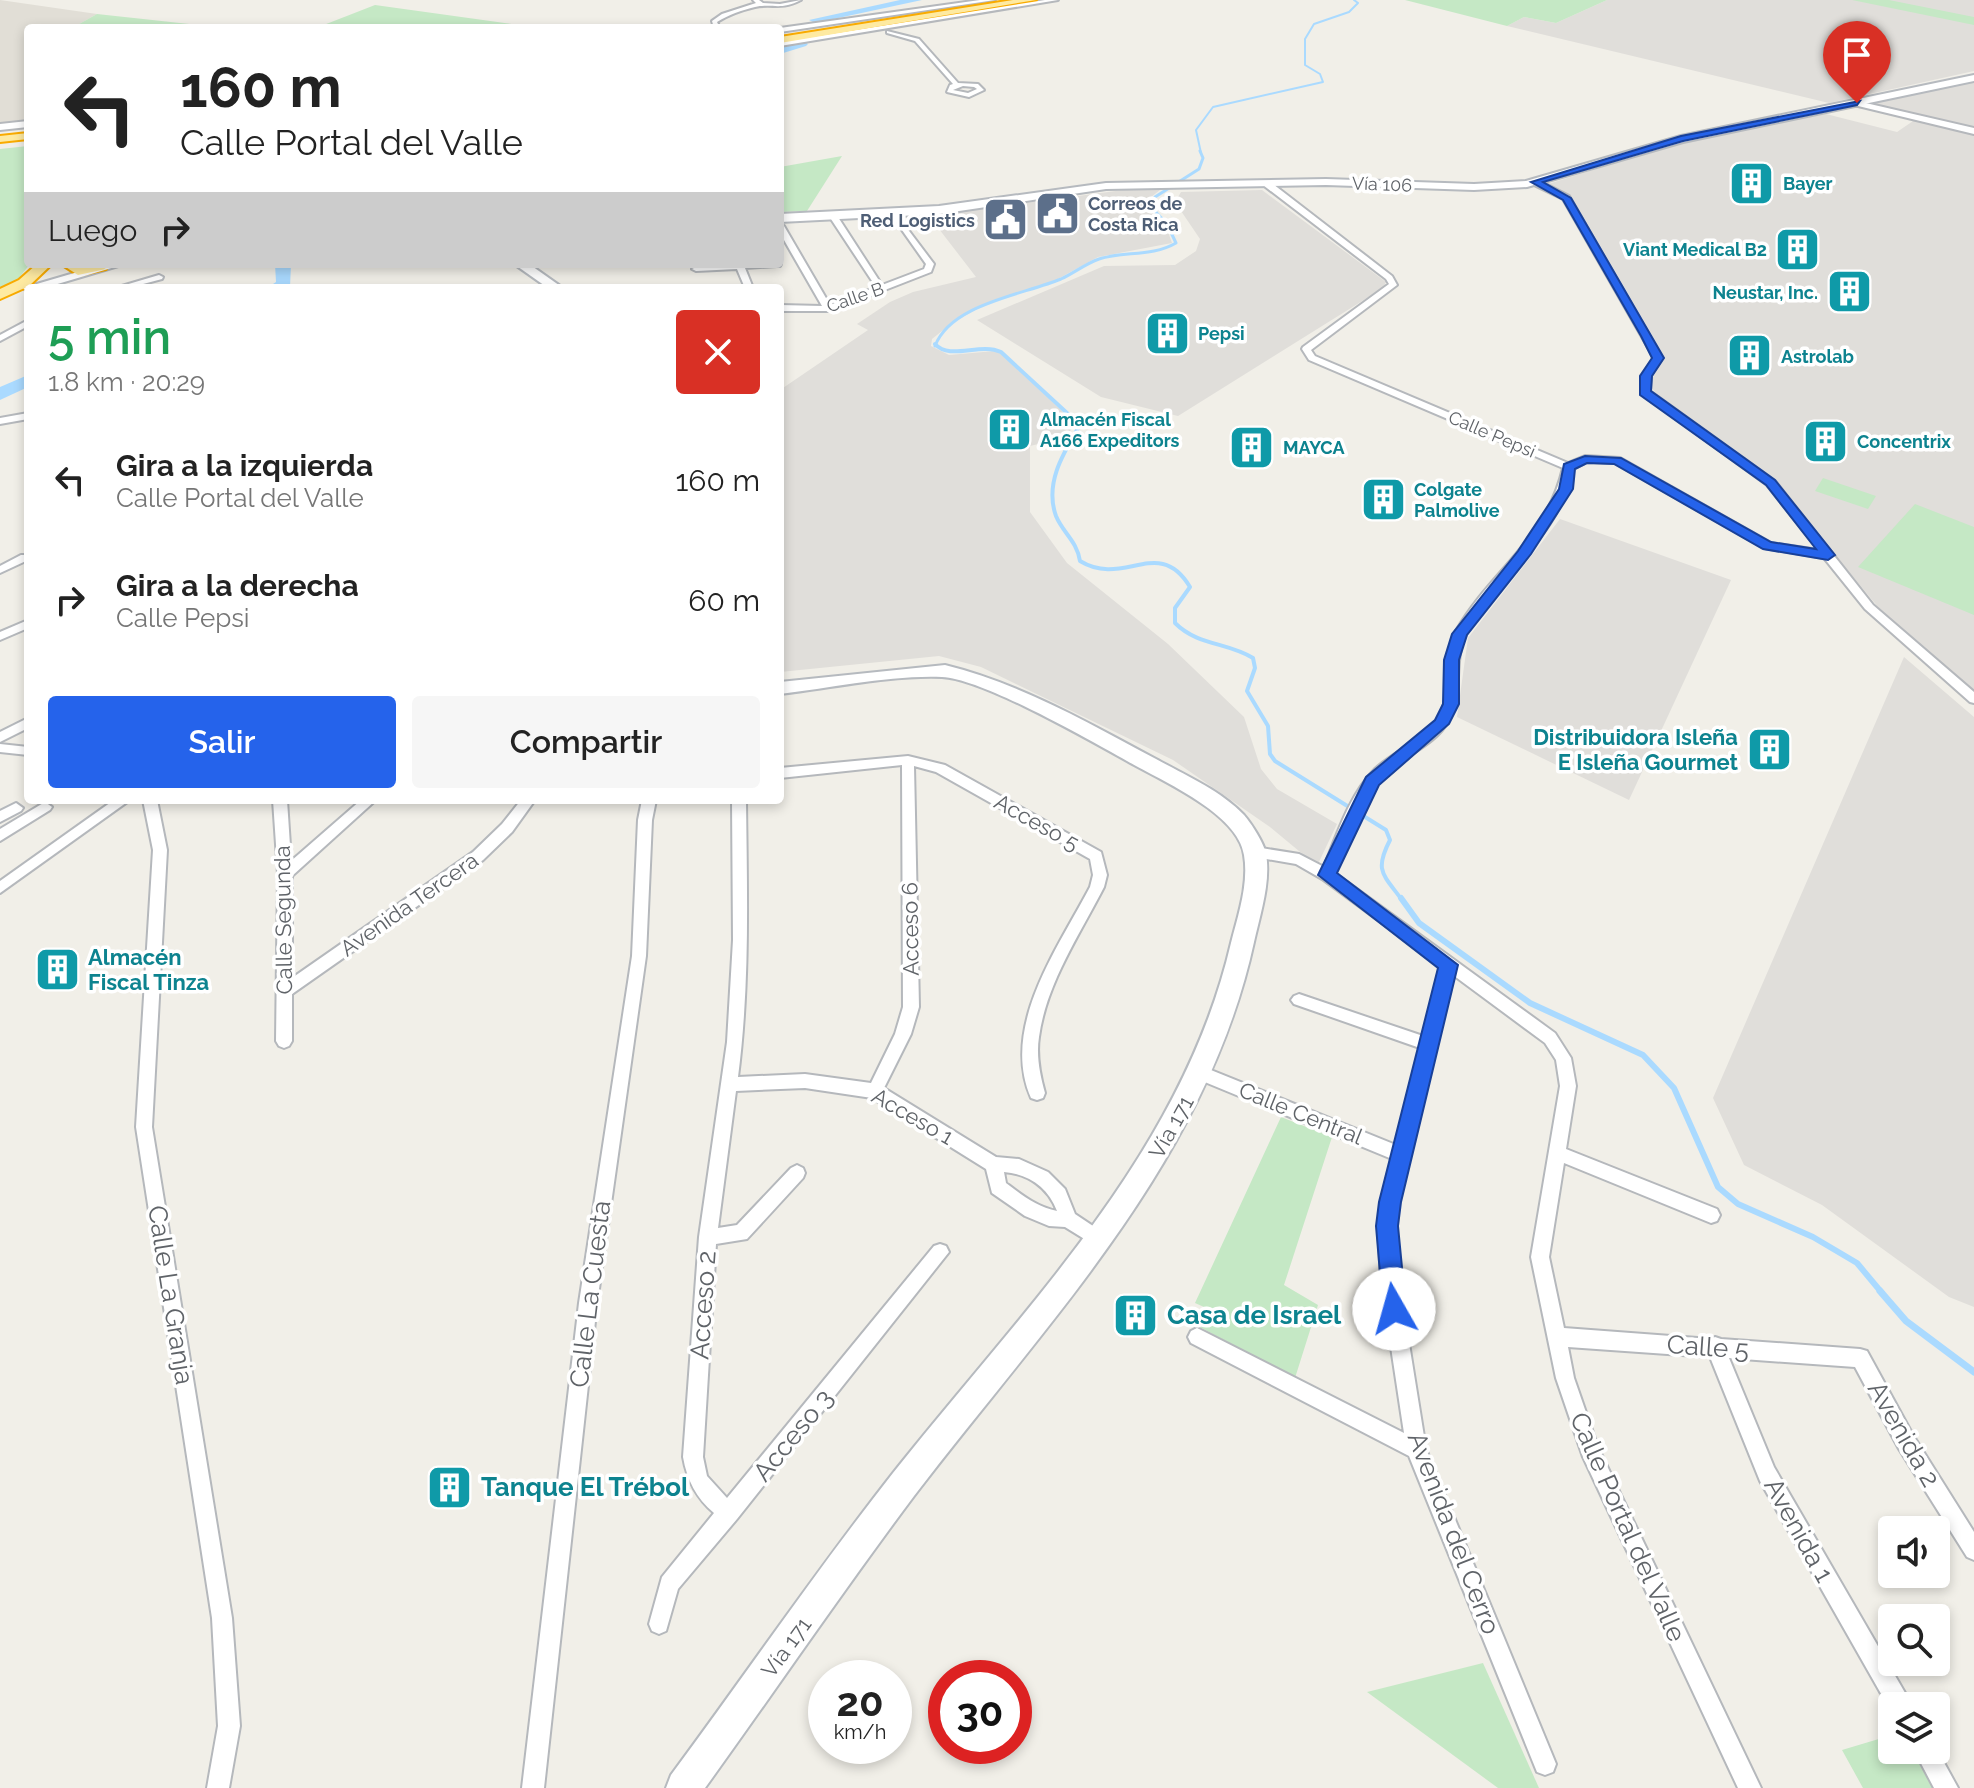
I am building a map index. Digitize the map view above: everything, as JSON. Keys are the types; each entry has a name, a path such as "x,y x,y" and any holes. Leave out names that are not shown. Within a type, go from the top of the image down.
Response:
{"highway":[{"path":"784,39 1010,0"},
{"path":"784,39 1031,0"},
{"path":"0,143 24,140"},
{"path":"0,296 41,268"},
{"path":"43,268 58,280 66,268"},
{"path":"74,268 78,271 99,269"}],"main road":[{"name":"Vía 106","path":"784,218 951,209 1106,186 1266,183 1474,187 1535,182 1681,139 1974,78"},
{"path":"44,284 103,268"},
{"path":"526,268 551,284"},
{"path":"0,296 24,289"},
{"path":"784,688 914,672 945,671 974,678 1086,730 1201,793 1237,821 1255,852"},
{"name":"Vía 171","path":"684,1788 902,1487 1099,1240 1144,1175 1201,1073 1236,972 1254,892 1255,852"}],"street":[{"path":"715,24 719,17 759,3 783,6 798,0"},
{"path":"784,29 992,0"},
{"path":"784,40 853,33 1055,0"},
{"path":"723,24 725,18 759,3"},
{"path":"933,20 917,26 917,32 967,84 981,90 963,95 949,91 956,84 967,84"},
{"path":"853,33 889,32 914,38 956,84"},
{"path":"1857,103 1974,131"},
{"path":"0,127 24,124"},
{"path":"1535,182 1566,198 1647,336 1658,358 1646,376 1645,392 1771,483 1869,607 1974,699"},
{"name":"Calle Pepsi","path":"1266,183 1389,278 1393,285 1306,349 1312,358 1568,467"},
{"name":"Calle B","path":"784,308 828,309 928,270 930,264 894,213"},
{"path":"833,216 881,289"},
{"path":"784,233 828,309"},
{"path":"784,264 802,263"},
{"path":"696,269 711,268"},
{"path":"134,284 159,277"},
{"path":"0,338 24,325"},
{"path":"0,421 24,417"},
{"path":"0,432 16,419"},
{"path":"1327,875 1372,781 1441,724 1451,704 1452,660 1459,634 1524,554 1566,489 1568,467 1585,459 1617,460 1768,546 1828,555"},
{"path":"0,570 24,558"},
{"path":"0,636 24,626"},
{"path":"0,738 24,724"},
{"path":"0,748 24,751"},
{"name":"Acceso 5","path":"784,773 908,760 940,768 1096,856 1100,875 1097,887 1065,950 1031,1033 1030,1059 1037,1093"},
{"name":"Acceso 6","path":"875,1091 903,1034 911,1007 908,760"},
{"path":"0,888 117,804"},
{"name":"Calle La Granja","path":"151,804 160,850 144,1127 222,1618 229,1726 218,1788"},
{"name":"Calle Segunda","path":"280,804 285,874 284,1041"},
{"path":"285,874 364,804"},
{"name":"Avenida Tercera","path":"284,991 478,856 525,804"},
{"name":"Calle La Cuesta","path":"533,1786 588,1303 639,956 649,804"},
{"path":"730,1084 740,940 739,804"},
{"path":"2,832 45,807"},
{"path":"0,817 16,808"},
{"name":"Calle Portal del Valle","path":"1255,852 1299,859 1327,875 1550,1038 1563,1058 1568,1086 1540,1257 1555,1337 1590,1450 1750,1788"},
{"name":"Avenida del Cerro","path":"1448,965 1400,1154 1387,1226 1390,1281 1416,1449 1545,1764"},
{"path":"1299,1000 1427,1044"},
{"name":"Calle Central","path":"1201,1073 1400,1154"},
{"name":"Acceso 1","path":"730,1084 805,1081 875,1091 994,1165 1015,1163 1040,1176 1065,1200 1068,1219"},
{"name":"Acceso 2","path":"730,1084 708,1237 693,1457 696,1480 708,1497 730,1512"},
{"path":"1558,1153 1711,1215"},
{"name":"Acceso 1","path":"994,1165 998,1187 1051,1221 1068,1219 1099,1240"},
{"path":"708,1237 741,1233 797,1173"},
{"name":"Acceso 3","path":"659,1624 669,1584 940,1252"},
{"path":"1197,1337 1416,1449"},
{"name":"Calle 5","path":"1555,1337 1860,1358"},
{"name":"Avenida 1","path":"1715,1346 1767,1474 1892,1692"},
{"name":"Avenida 2","path":"1860,1358 1906,1442 1974,1550"},
{"path":"1933,1764 1947,1788"}],"shaded area":[{"path":"0,0 97,14 79,24 24,24 24,123 0,126"},
{"path":"1607,0 1974,0 1974,71 1829,103 1507,26 1524,17 1556,23"},
{"path":"1974,81 1974,129 1867,104"},
{"path":"1826,114 1897,132 1916,119 1974,133 1974,693 1878,607 1772,479 1660,398 1649,385 1663,358 1572,198 1548,184 1692,139"},
{"path":"1123,190 1160,190 1151,197 1148,208 1167,229 1172,243 1098,257 1056,280 984,305 952,323 932,339 931,346 949,355 995,351 1004,354 1076,425 1063,438 1030,446 1030,512 1067,563 1168,644 1244,717 1261,769 1277,789 1337,824 1317,866 1270,827 1173,760 981,667 939,656 784,672 784,387 868,330 857,324 890,302 913,292 976,277 929,216"},
{"path":"1262,190 1386,282 1383,288 1178,416 1101,397 977,320 1104,266 1175,265 1196,251 1200,239 1179,208 1177,199 1181,192"},
{"path":"1560,519 1731,580 1629,800 1457,717 1468,638"},
{"path":"1904,657 1974,717 1974,1307 1949,1297 1822,1205 1744,1165 1713,1098"}],"green space":[{"path":"1405,0 1607,0 1556,23 1524,17 1507,26"},
{"path":"1852,0 1889,0 1974,17 1974,25"},
{"path":"375,5 512,24 326,24"},
{"path":"97,14 189,24 79,24"},
{"path":"24,146 24,268 27,268 16,282 0,291 0,149"},
{"path":"842,156 807,211 784,212 784,166"},
{"path":"1823,478 1876,496 1868,509 1815,491"},
{"path":"1915,504 1974,527 1974,615 1858,567"},
{"path":"1281,1117 1332,1137 1284,1285 1318,1305 1295,1378 1196,1325 1204,1307 1195,1303"},
{"path":"1483,1663 1539,1788 1498,1788 1367,1692"},
{"path":"1878,1739 1878,1764 1922,1764 1935,1788 1863,1788 1842,1750"}],"waterway":[{"path":"815,20 917,0"},
{"path":"1201,153 1196,130 1213,107 1323,82 1320,74 1305,65 1305,39 1314,24 1349,12 1358,3 1354,0"},
{"path":"784,49 802,44"},
{"path":"936,345 943,332 956,320 989,303 1061,279 1099,259 1148,252 1176,243 1167,224 1152,208 1155,197 1199,169 1203,158 1200,151"},
{"path":"283,268 284,284"},
{"path":"936,345 949,351 993,349 1001,352 1080,425 1058,468 1052,492 1056,516 1076,548 1080,561 1096,568 1111,569 1153,563 1166,565 1178,572 1190,587 1175,608 1175,623 1193,636 1253,658 1255,668 1247,691 1268,726 1270,754 1275,761 1386,830 1390,840 1382,859 1383,872 1402,900"},
{"path":"0,394 24,382"},
{"path":"1401,898 1419,923 1530,1003 1643,1055 1674,1088 1718,1187 1738,1204 1813,1237 1857,1263 1882,1293"},
{"path":"1880,1291 1906,1321 1974,1372"}],"place":[{"name":"Bayer","path":"1752,183"},
{"name":"Correos de Costa Rica","path":"1057,213"},
{"name":"Red Logistics","path":"1006,220"},
{"name":"Viant Medical B2","path":"1798,249"},
{"name":"Neustar, Inc.","path":"1849,292"},
{"name":"Pepsi","path":"1167,333"},
{"name":"Astrolab","path":"1750,356"},
{"name":"Almacén Fiscal A166 Expeditors","path":"1009,429"},
{"name":"Concentrix","path":"1826,441"},
{"name":"MAYCA","path":"1252,447"},
{"name":"Colgate Palmolive","path":"1383,499"},
{"name":"Distribuidora Isleña E Isleña Gourmet","path":"1769,750"},
{"name":"Almacén Fiscal Tinza","path":"57,970"},
{"name":"Casa de Israel","path":"1136,1315"},
{"name":"Tanque El Trébol","path":"450,1487"}],"route":[{"path":"1394,1309 1387,1226 1390,1202 1448,965 1327,875 1372,781 1391,762 1420,743 1441,724 1451,704 1452,660 1459,634 1524,554 1566,489 1568,467 1585,459 1617,460 1768,546 1828,555 1771,483 1645,392 1646,376 1658,358 1636,314 1566,198 1535,182 1681,139 1857,103"}]}
